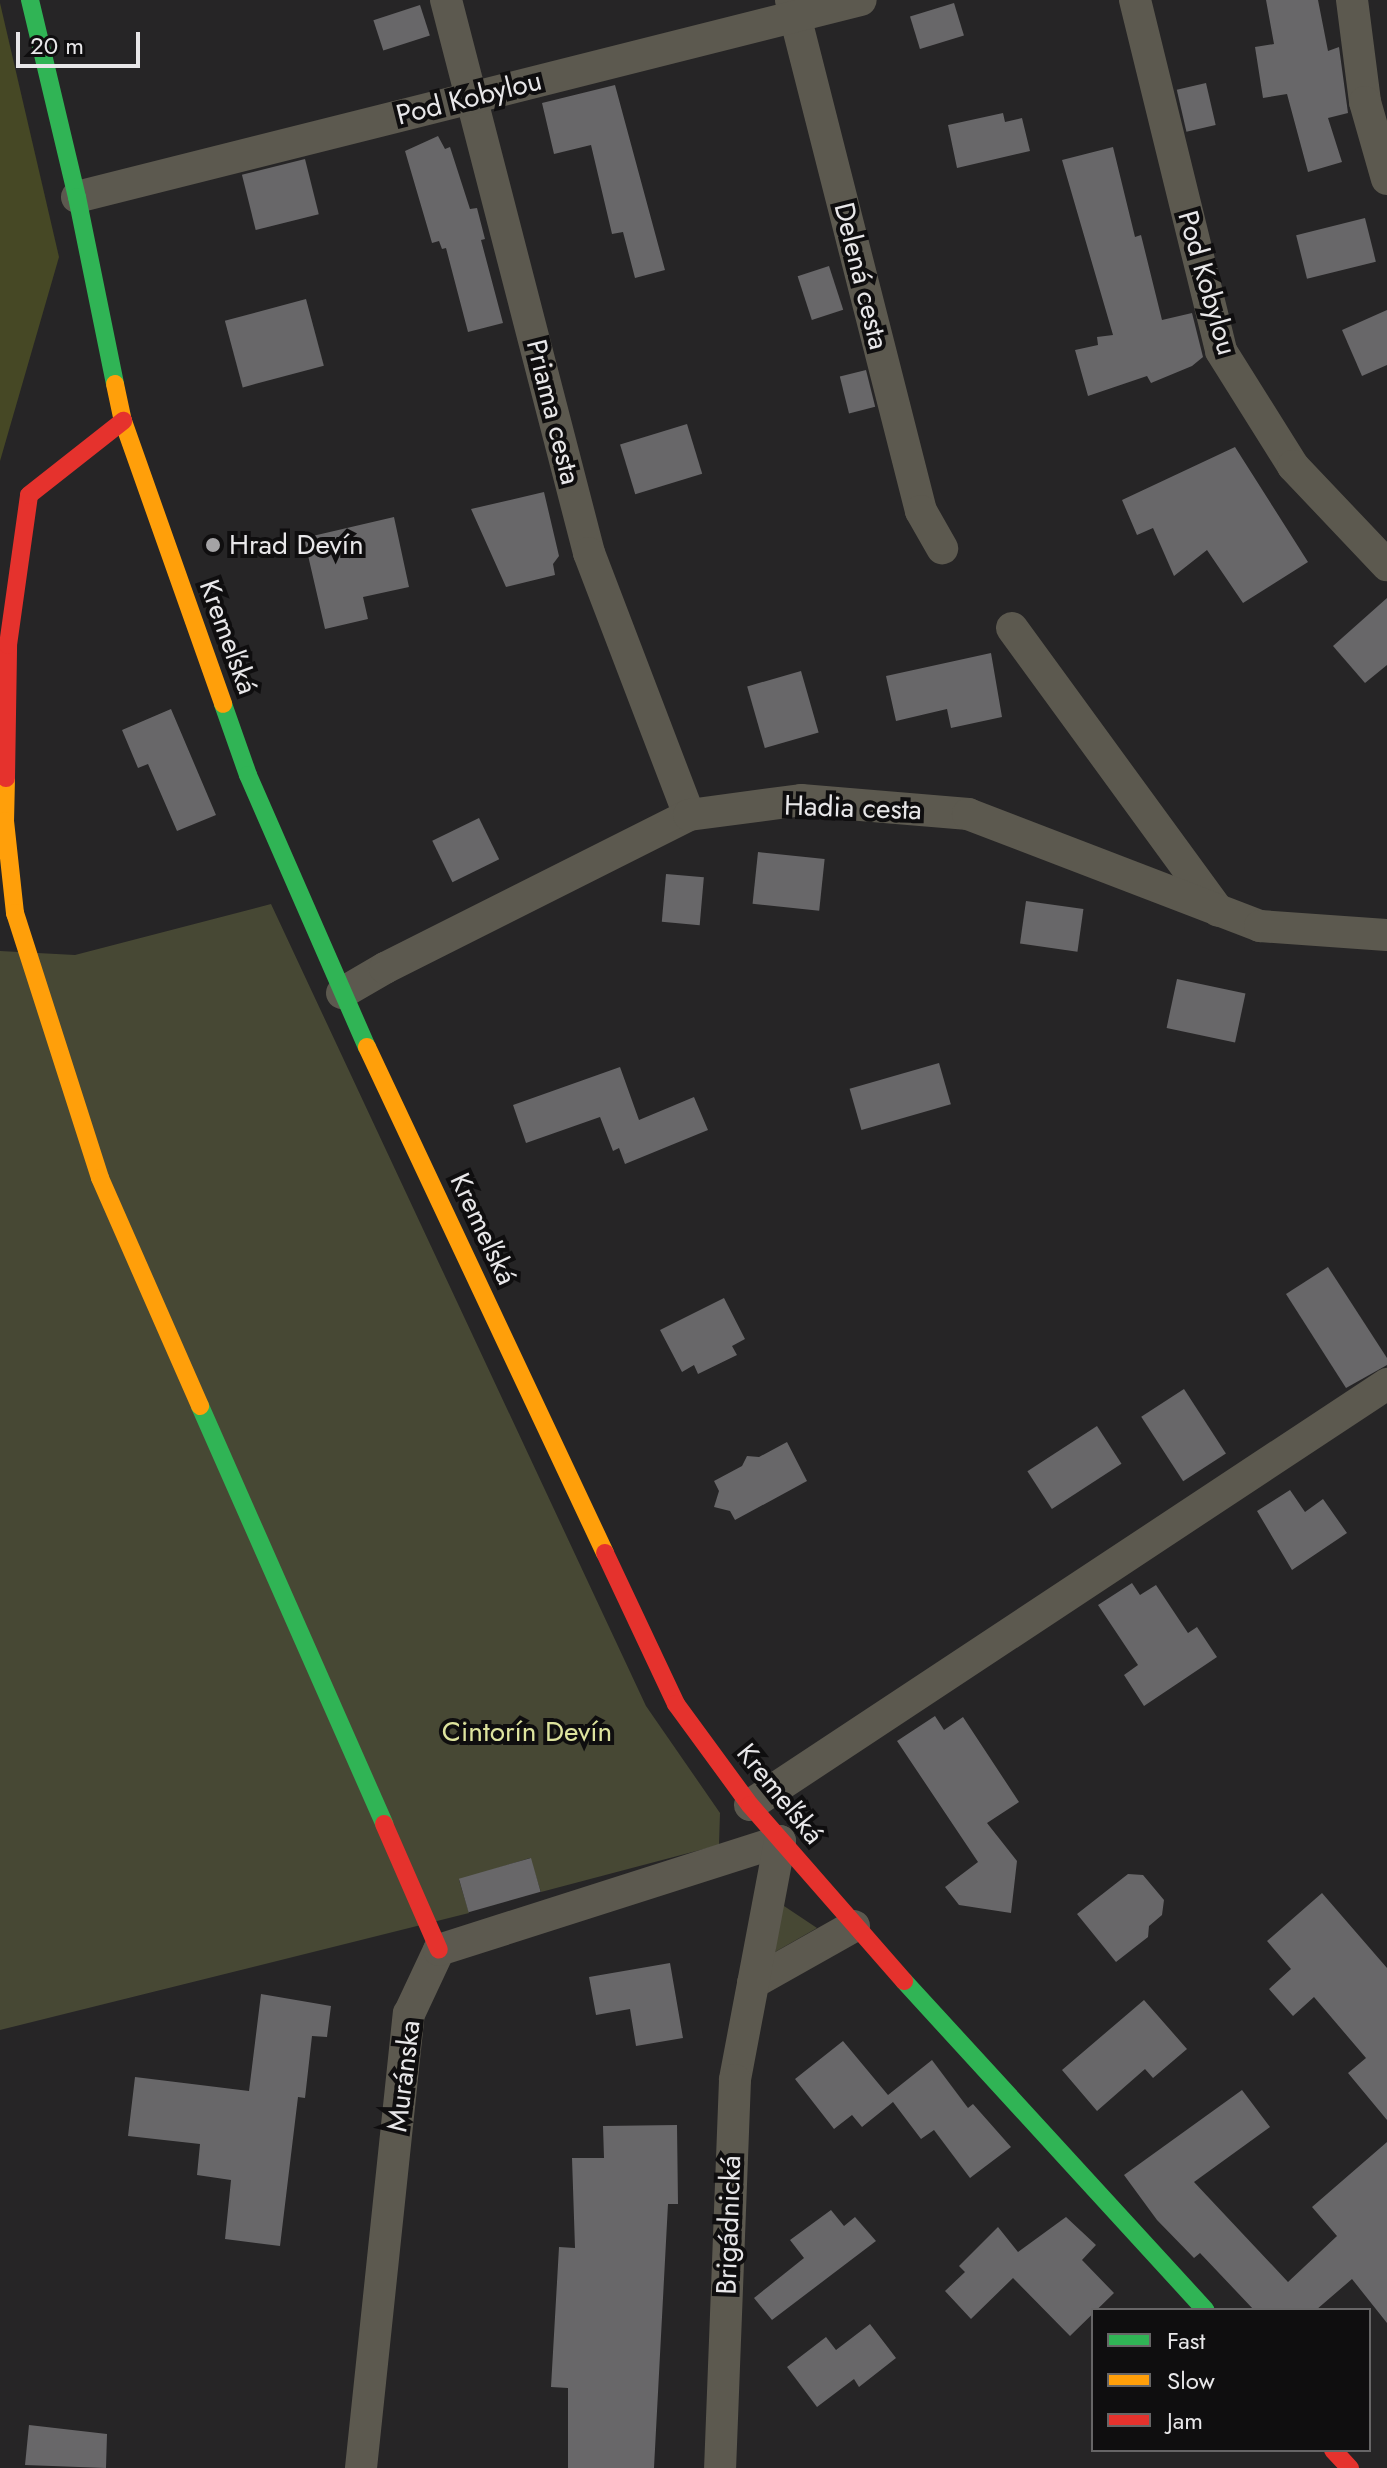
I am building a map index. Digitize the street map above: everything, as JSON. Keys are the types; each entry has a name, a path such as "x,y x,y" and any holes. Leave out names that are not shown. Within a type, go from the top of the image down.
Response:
{"street":[{"name":"Kremeľská","path":"30,0 77,197 123,421 248,775 342,993 676,1704 750,1805 854,1926 1203,2308"},
{"name":"Priama cesta","path":"446,0 589,553 689,815"},
{"name":"Pod Kobylou","path":"77,197 472,98 793,8 861,0"},
{"name":"Pod Kobylou","path":"1135,0 1221,351 1293,466 1387,565"},
{"path":"1352,0 1365,102 1387,179"},
{"name":"Delená cesta","path":"793,8 921,511 942,548"},
{"path":"123,421 29,495 8,645 5,821 15,913 100,1178 439,1950 780,1841"},
{"path":"1012,628 1218,911"},
{"name":"Hadia cesta","path":"342,993 385,968 689,815 801,800 968,814 1260,926 1387,935"},
{"path":"750,1805 1387,1384"},
{"name":"Brigádnická","path":"720,2468 735,2080 780,1841"},
{"path":"753,1983 854,1926"},
{"name":"Muránska","path":"361,2468 409,2014 439,1950"},
{"path":"1335,2452 1350,2468"}],"green space":[{"path":"0,3 59,257 0,461"},
{"name":"Cintorín Devín","path":"271,904 646,1706 720,1813 719,1845 541,1892 530,1858 459,1880 469,1913 0,2030 0,951 75,955"},
{"path":"781,1904 817,1928 775,1952"}],"building":[{"path":"1266,0 1318,0 1328,51 1339,47 1348,113 1328,118 1342,162 1308,172 1287,94 1263,98 1255,47 1274,44"},
{"path":"954,3 964,36 920,49 910,16"},
{"path":"420,5 430,35 383,51 373,20"},
{"path":"1206,83 1216,125 1186,132 1177,90"},
{"path":"615,85 665,270 635,278 623,232 612,234 591,145 554,154 542,103"},
{"path":"1003,113 1005,122 1022,118 1030,151 957,168 948,125"},
{"path":"438,136 445,149 450,147 470,209 477,208 485,239 481,240 503,323 468,332 446,248 442,249 439,241 432,243 405,151"},
{"path":"1113,147 1135,237 1141,235 1162,320 1192,313 1203,357 1192,366 1151,383 1147,376 1088,396 1075,350 1098,345 1097,337 1113,335 1062,160"},
{"path":"305,159 319,214 256,230 242,175"},
{"path":"1365,218 1376,262 1307,279 1296,235"},
{"path":"829,266 843,310 812,320 798,276"},
{"path":"306,299 324,366 243,387 225,321"},
{"path":"1387,310 1387,365 1362,376 1342,330"},
{"path":"866,370 875,407 849,413 840,377"},
{"path":"687,424 702,474 635,494 620,444"},
{"path":"1235,447 1308,562 1243,603 1207,550 1174,576 1153,528 1137,535 1122,500"},
{"path":"544,492 559,556 553,564 555,575 506,587 471,509"},
{"path":"394,517 409,587 363,597 368,619 325,629 304,538"},
{"path":"1387,598 1387,665 1365,683 1333,646"},
{"path":"991,653 1002,717 951,728 947,709 896,721 886,676"},
{"path":"801,671 819,733 765,748 747,686"},
{"path":"171,709 216,815 177,831 148,764 138,768 122,730"},
{"path":"479,818 499,859 452,882 432,841"},
{"path":"758,852 825,859 819,911 753,904"},
{"path":"666,874 704,877 700,925 662,922"},
{"path":"1026,901 1083,909 1077,952 1020,944"},
{"path":"1177,979 1245,994 1235,1042 1167,1028"},
{"path":"939,1063 951,1104 861,1130 850,1089"},
{"path":"620,1067 639,1120 694,1097 708,1130 625,1164 619,1148 613,1151 600,1117 526,1143 513,1105"},
{"path":"1328,1267 1387,1358 1387,1365 1346,1388 1286,1294"},
{"path":"724,1298 745,1339 732,1346 737,1355 698,1374 694,1365 682,1372 660,1330"},
{"path":"1184,1389 1226,1454 1183,1481 1141,1417"},
{"path":"1097,1426 1122,1464 1052,1509 1027,1471"},
{"path":"787,1442 807,1481 735,1520 730,1511 714,1507 719,1491 714,1481 742,1466 747,1456 759,1457"},
{"path":"1290,1490 1305,1512 1323,1499 1347,1533 1292,1570 1257,1511"},
{"path":"1132,1583 1140,1595 1156,1585 1188,1633 1197,1627 1217,1657 1144,1706 1124,1675 1138,1665 1098,1605"},
{"path":"935,1716 944,1730 963,1717 1019,1802 987,1823 1017,1861 1011,1913 959,1905 945,1887 978,1862 897,1741"},
{"path":"531,1858 541,1892 469,1912 459,1879"},
{"path":"1128,1874 1143,1875 1164,1900 1162,1915 1149,1926 1148,1937 1116,1962 1077,1914"},
{"path":"1322,1893 1387,1968 1387,2120 1348,2073 1366,2058 1314,1997 1293,2016 1269,1989 1291,1969 1267,1941"},
{"path":"670,1963 683,2038 636,2046 630,2009 596,2015 589,1977"},
{"path":"261,1994 331,2006 327,2037 312,2036 305,2098 298,2097 280,2246 225,2239 231,2180 197,2175 200,2144 128,2136 135,2077 249,2091"},
{"path":"1144,2000 1187,2049 1153,2078 1145,2069 1097,2111 1062,2070"},
{"path":"843,2041 888,2095 932,2060 968,2108 973,2104 1011,2147 970,2178 934,2130 921,2139 893,2102 862,2127 852,2115 834,2129 795,2079"},
{"path":"1242,2090 1270,2127 1194,2182 1288,2282 1337,2236 1312,2207 1387,2142 1387,2323 1352,2279 1318,2308 1252,2308 1200,2253 1194,2258 1157,2220 1124,2175"},
{"path":"677,2125 678,2204 668,2204 654,2468 568,2468 568,2388 551,2387 559,2247 575,2248 572,2158 604,2158 603,2126"},
{"path":"831,2210 844,2226 855,2217 876,2241 772,2320 754,2298 804,2258 790,2240"},
{"path":"1066,2217 1096,2245 1082,2260 1114,2293 1099,2308 1091,2308 1091,2315 1070,2336 1013,2278 971,2319 945,2291 965,2272 959,2266 998,2227 1018,2252"},
{"path":"870,2324 896,2358 859,2387 854,2379 817,2407 787,2367 826,2337 836,2350"},
{"path":"29,2425 107,2434 106,2468 25,2465"}],"traffic: fast":[{"path":"30,0 77,197 115,384"},
{"path":"223,704 248,775 367,1047"},
{"path":"200,1406 384,1824"},
{"path":"904,1981 1203,2308"}],"traffic: slow":[{"path":"115,384 123,421 223,704"},
{"path":"6,778 5,821 15,913 100,1178 200,1406"},
{"path":"367,1047 605,1553"}],"traffic: jam":[{"path":"6,778 8,645 29,495 123,421"},
{"path":"605,1553 676,1704 750,1805 904,1981"},
{"path":"384,1824 439,1950"},
{"path":"1335,2452 1350,2468"}],"place":[{"name":"Hrad Devín","path":"213,545"}]}
